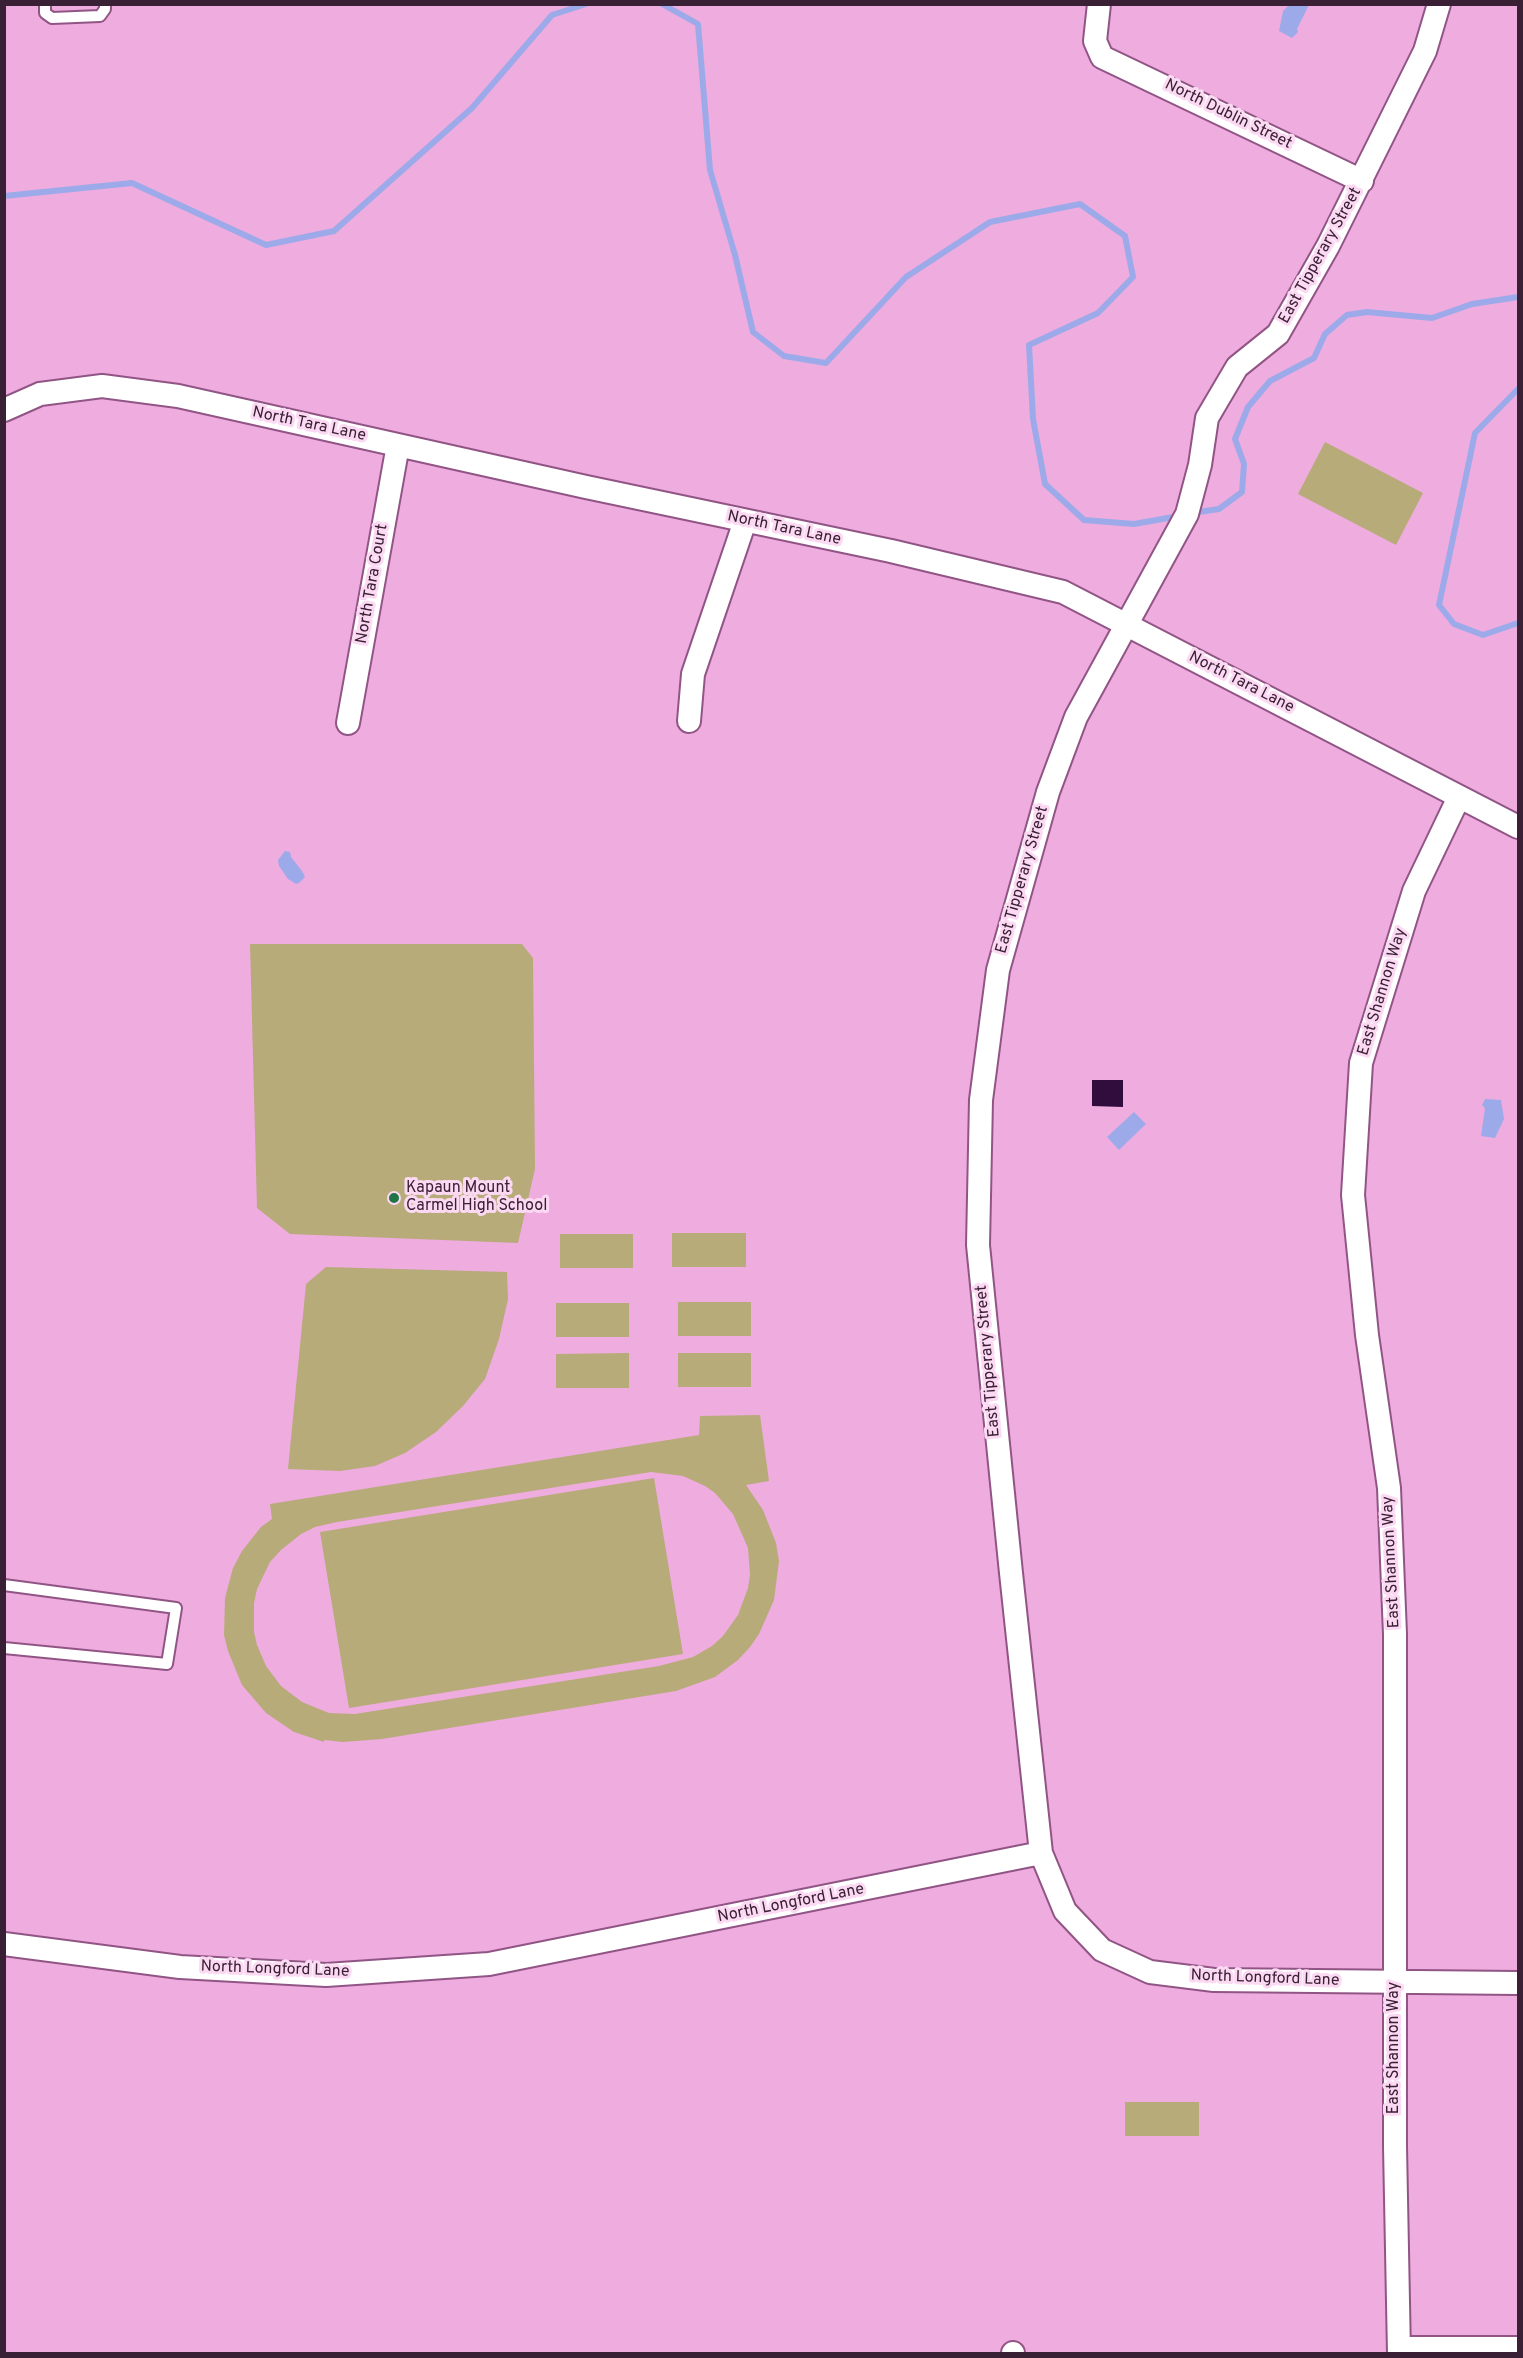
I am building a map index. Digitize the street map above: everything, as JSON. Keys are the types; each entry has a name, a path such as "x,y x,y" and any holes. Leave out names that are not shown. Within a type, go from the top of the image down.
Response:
{"street":[{"name":"North Dublin Street","path":"1100,4 1095,42 1102,57 1272,136 1362,181"},
{"name":"East Tipperary Street","path":"1041,1853 978,1245 981,1100 998,970 1048,792 1076,717 1187,514 1200,465 1207,418 1237,367 1278,334 1362,181 1425,51 1439,4"},
{"name":"North Tara Lane","path":"4,410 40,394 102,386 178,396 891,551 1062,592 1518,827"},
{"name":"North Tara Court","path":"348,723 398,445"},
{"path":"689,721 693,674 745,521"},
{"name":"East Shannon Way","path":"1399,2351 1395,2146 1395,1634 1389,1488 1367,1335 1353,1196 1361,1063 1414,891 1460,796"},
{"name":"North Longford Lane","path":"4,1944 180,1967 326,1975 489,1964 1041,1853 1065,1911 1102,1950 1150,1972 1214,1980 1518,1983"},
{"path":"1399,2351 1518,2348"}],"lane":[{"path":"45,4 45,14 52,18 100,16 105,9 105,4"},
{"path":"4,1585 176,1608 167,1664 4,1648"}],"shaded area":[{"path":"1325,442 1423,493 1396,545 1298,494"},
{"path":"250,944 522,944 533,958 535,1169 518,1243 290,1234 257,1208"},
{"path":"672,1233 746,1233 746,1267 672,1267"},
{"path":"560,1234 633,1234 633,1268 560,1268"},
{"path":"326,1267 507,1272 508,1299 499,1339 485,1379 463,1406 436,1432 405,1453 375,1466 340,1471 288,1469 306,1284"},
{"path":"678,1302 751,1302 751,1336 678,1336"},
{"path":"556,1303 629,1303 629,1337 556,1337"},
{"path":"629,1353 629,1388 556,1388 556,1354"},
{"path":"678,1353 751,1353 751,1387 678,1387"},
{"path":"760,1415 769,1481 746,1485 763,1510 776,1543 779,1561 774,1600 759,1634 738,1660 715,1677 676,1691 382,1739 343,1742 324,1740 324,1742 294,1732 266,1713 242,1685 224,1635 225,1598 233,1568 242,1551 261,1527 272,1519 270,1504 699,1435 700,1416","holes":["651,1472 683,1476 715,1493 733,1514 748,1548 750,1575 748,1588 738,1615 723,1636 712,1646 693,1657 659,1666 355,1714 329,1713 302,1702 281,1686 266,1666 257,1645 254,1632 254,1603 257,1589 270,1562 301,1534 315,1527"]},
{"path":"654,1478 683,1654 349,1708 320,1532"},
{"path":"1125,2102 1199,2102 1199,2136 1125,2136"}],"water":[{"path":"1289,5 1309,5 1297,29 1298,32 1292,38 1279,31 1283,11"},
{"path":"285,851 290,852 305,877 299,883 296,884 288,879 279,866 278,860"},
{"path":"1485,1099 1501,1100 1504,1119 1495,1138 1481,1136 1485,1108 1482,1105"},
{"path":"1134,1112 1146,1124 1119,1150 1107,1137"}],"building":[{"path":"1092,1080 1123,1080 1123,1107 1092,1106"}],"waterway":[{"path":"4,196 132,183 266,245 334,231 472,108 552,15 586,4"},
{"path":"662,4 698,24 710,170 735,255 753,332 784,356 826,363 906,277 990,222 1080,204 1125,236 1133,277 1098,313 1029,345 1033,419 1045,484 1084,520 1134,524 1179,516"},
{"path":"1192,513 1219,509 1242,492 1244,464 1235,439 1248,407 1270,381 1314,358 1325,334 1347,315 1367,312 1432,318 1472,304 1518,297"},
{"path":"1518,389 1475,433 1439,605 1454,624 1483,635 1518,623"}],"place":[{"name":"Kapaun Mount Carmel High School","path":"394,1198"}]}
